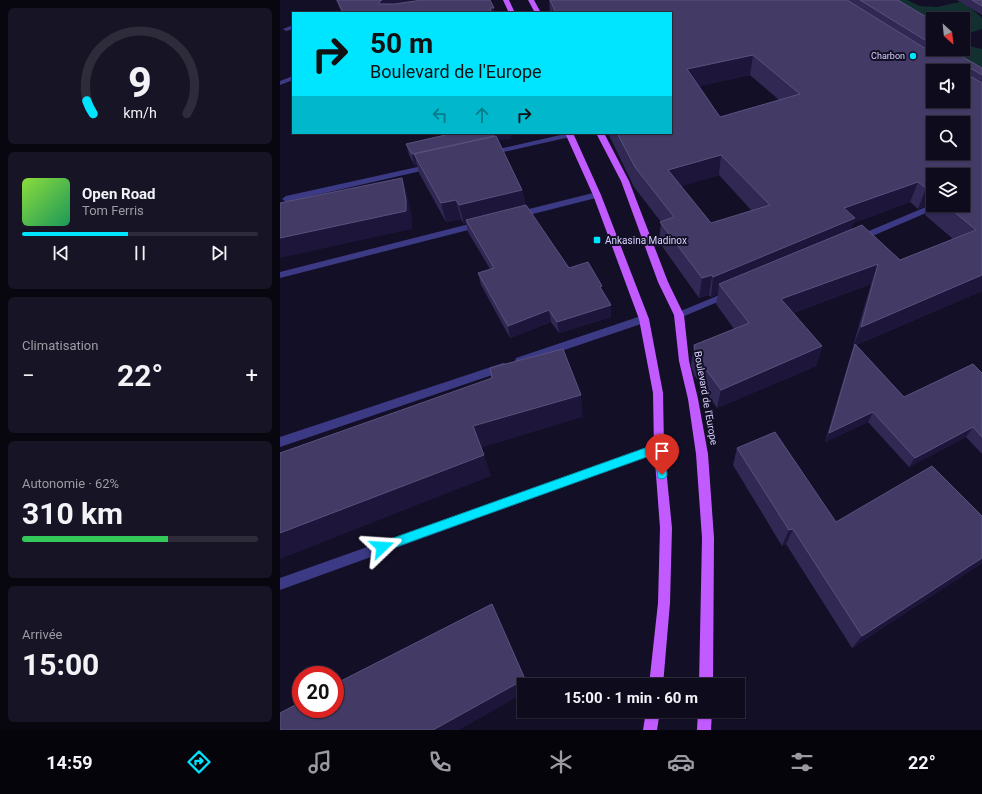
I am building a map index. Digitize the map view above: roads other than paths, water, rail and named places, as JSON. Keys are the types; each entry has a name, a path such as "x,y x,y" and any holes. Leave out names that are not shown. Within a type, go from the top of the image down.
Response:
{"main road":[{"path":"506,0 512,12"},
{"path":"531,0 537,12"},
{"path":"569,134 597,195 644,319 658,393 659,448 666,528 664,603 657,678"},
{"name":"Boulevard de l'Europe","path":"601,134 625,181 663,282 679,315 684,361 693,399 702,454 708,530 706,678"},
{"path":"650,730 652,718"},
{"path":"704,730 705,718"}],"lane":[{"path":"280,83 292,78"},
{"path":"486,154 569,134"},
{"path":"286,199 440,164"},
{"path":"512,216 597,195"},
{"path":"851,242 926,210"},
{"path":"280,275 489,222"},
{"path":"679,315 736,291"},
{"path":"280,442 644,319"},
{"path":"280,584 659,448"}],"place":[{"name":"Charbon","path":"913,56"},
{"name":"Ankasina Madinox","path":"597,240"}]}
